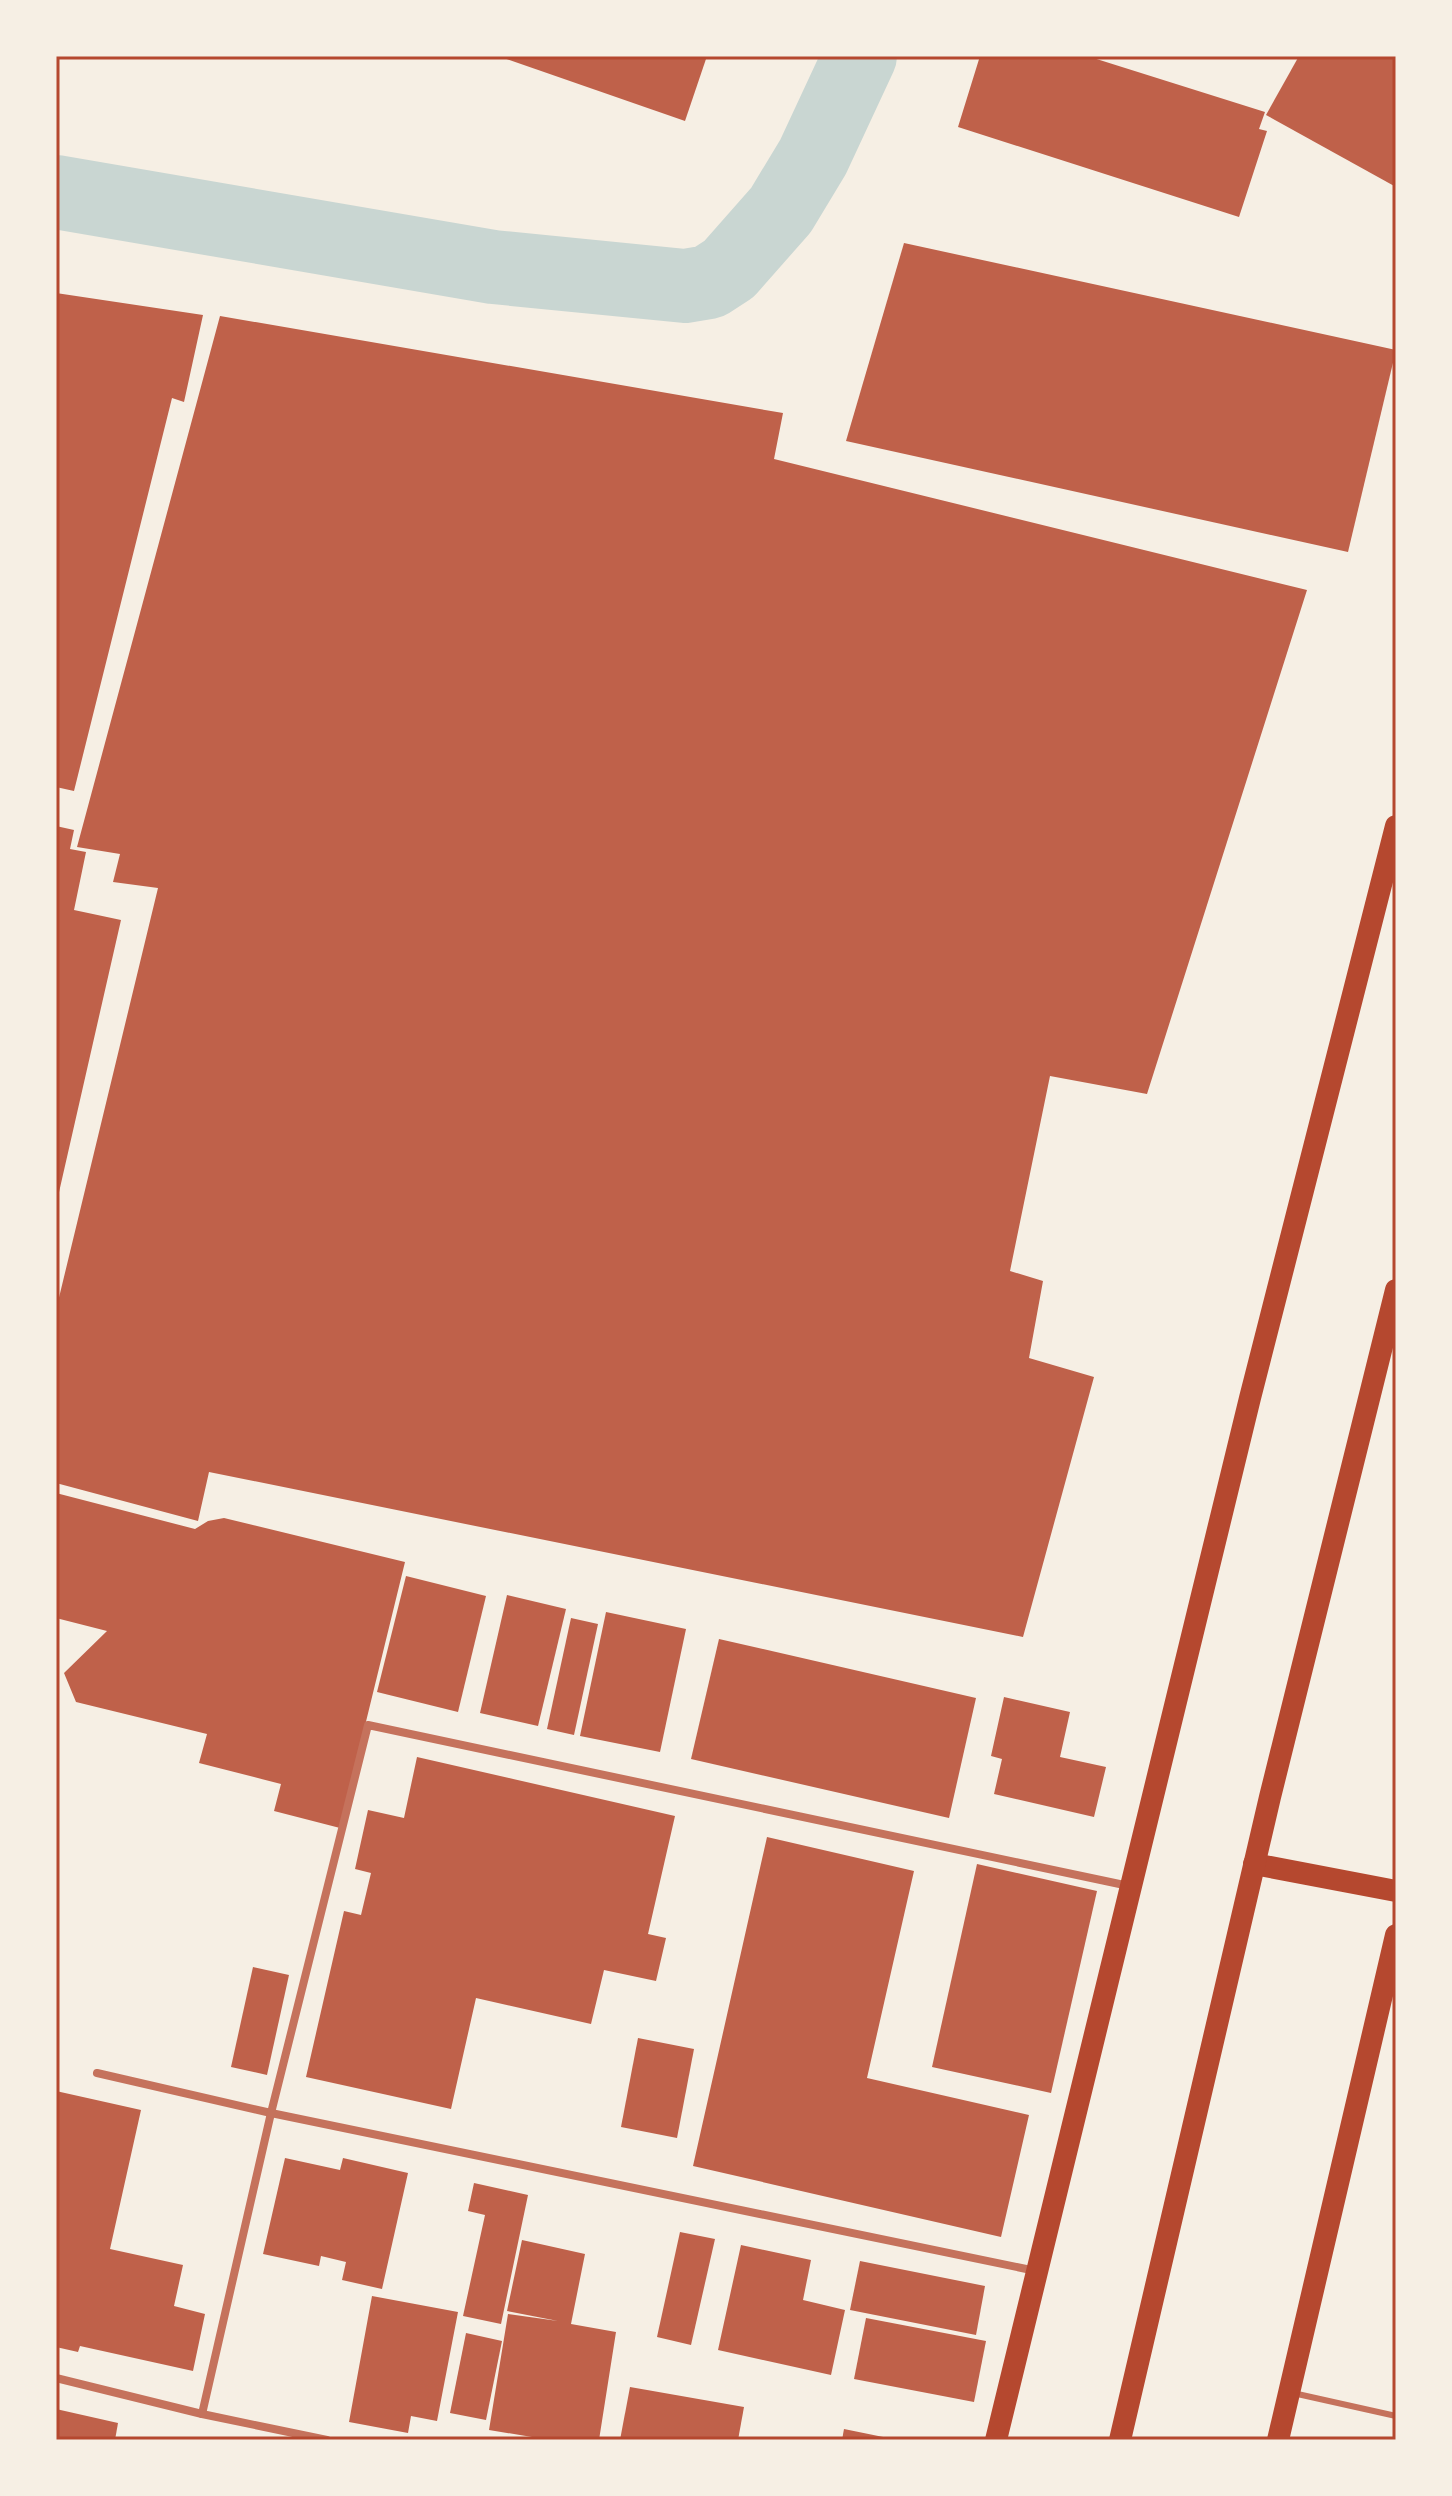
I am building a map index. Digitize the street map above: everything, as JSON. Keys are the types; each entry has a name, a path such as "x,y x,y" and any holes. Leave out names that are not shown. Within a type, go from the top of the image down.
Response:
{"highway":[{"path":"996,2440 1250,1398 1396,826"},
{"path":"1120,2440 1254,1864 1396,1290"},
{"path":"1254,1864 1396,1891"},
{"path":"1278,2440 1395,1948"}],"street":[{"path":"202,2414 271,2113 368,1725 1130,1886"},
{"path":"97,2073 271,2113 1037,2271"},
{"path":"56,2378 202,2414 327,2440"}],"lane":[{"path":"1289,2392 1396,2416"}],"building":[{"path":"498,56 707,56 685,121"},
{"path":"980,56 1087,56 1265,112 1259,129 1267,131 1239,217 958,127"},
{"path":"1299,56 1396,56 1396,187 1266,115"},
{"path":"904,243 1396,350 1348,552 846,441"},
{"path":"56,293 203,315 184,402 172,398 74,791 56,787"},
{"path":"220,316 783,413 774,459 1307,590 1147,1094 1050,1076 1010,1271 1043,1281 1029,1358 1094,1377 1023,1637 209,1472 198,1521 56,1483 56,1310 158,888 113,882 120,854 77,847"},
{"path":"56,826 74,830 70,849 86,852 74,910 121,920 57,1201"},
{"path":"56,1493 195,1529 208,1521 224,1518 405,1562 340,1828 274,1811 281,1784 199,1763 207,1734 76,1702 64,1673 107,1631 56,1618"},
{"path":"406,1576 486,1596 458,1712 377,1692"},
{"path":"507,1595 566,1609 538,1726 480,1713"},
{"path":"606,1612 686,1629 660,1752 580,1736"},
{"path":"571,1618 598,1624 574,1735 547,1729"},
{"path":"719,1639 976,1698 949,1818 691,1759"},
{"path":"1004,1697 1070,1712 1060,1757 1106,1767 1094,1817 994,1794 1002,1759 991,1756"},
{"path":"417,1757 675,1816 648,1934 666,1938 656,1981 604,1970 591,2024 476,1998 451,2109 306,2077 344,1911 361,1915 371,1873 355,1869 368,1810 404,1818"},
{"path":"767,1837 914,1871 867,2078 1029,2115 1001,2237 693,2166"},
{"path":"977,1864 1097,1891 1051,2093 932,2067"},
{"path":"253,1967 289,1975 267,2075 231,2067"},
{"path":"638,2038 694,2049 677,2138 621,2127"},
{"path":"56,2091 141,2110 110,2249 183,2265 174,2306 205,2314 193,2371 80,2346 78,2352 56,2347"},
{"path":"285,2158 340,2170 343,2158 408,2173 382,2289 342,2280 346,2262 321,2256 319,2266 263,2254"},
{"path":"474,2183 528,2195 501,2324 463,2316 485,2215 468,2211"},
{"path":"680,2232 715,2239 691,2345 657,2337"},
{"path":"522,2240 585,2254 571,2324 616,2332 599,2440 531,2440 532,2437 489,2430 508,2314 558,2321 507,2311"},
{"path":"741,2245 811,2260 803,2300 845,2310 831,2375 718,2350"},
{"path":"860,2261 985,2286 976,2335 850,2310"},
{"path":"372,2296 458,2312 437,2421 411,2416 408,2433 349,2422"},
{"path":"866,2318 986,2341 974,2402 854,2379"},
{"path":"466,2333 502,2341 486,2420 450,2413"},
{"path":"630,2387 744,2407 738,2440 620,2440"},
{"path":"56,2409 118,2423 115,2440 56,2440"},
{"path":"844,2429 893,2439 893,2440 842,2440"}],"waterway":[{"path":"56,192 493,267 685,286 709,282 729,269 781,210 813,157 860,56"}]}
